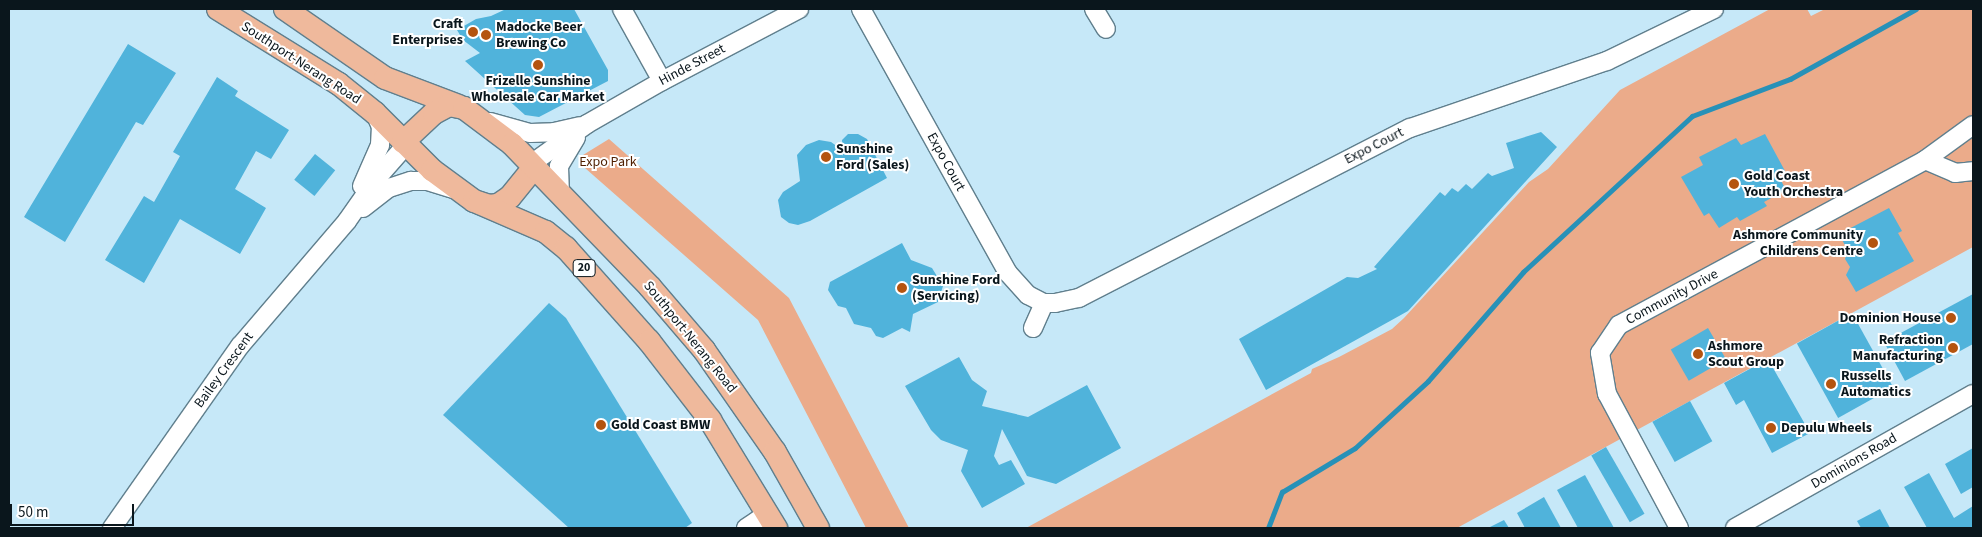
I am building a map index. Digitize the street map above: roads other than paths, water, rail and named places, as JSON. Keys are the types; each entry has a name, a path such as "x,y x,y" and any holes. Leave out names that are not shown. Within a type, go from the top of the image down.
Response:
{"main road":[{"name":"Southport-Nerang Road","path":"218,9 338,84 375,113 404,144"},
{"name":"20","path":"285,9 385,78 459,106 480,119 512,144 532,166"},
{"path":"404,144 442,107 459,106"},
{"name":"20","path":"404,144 432,170 469,197 546,232 566,248 649,341 710,420 775,527"},
{"name":"Southport-Nerang Road","path":"532,166 650,287 704,350 775,452 818,528"},
{"path":"469,197 498,205 510,197 532,166"},
{"path":"775,527 806,506"}],"street":[{"path":"622,9 662,81"},
{"name":"Hinde Street","path":"532,166 587,124 662,81 799,9"},
{"name":"Expo Court","path":"861,9 1008,273 1028,295 1044,303 1065,302 1079,298 1410,128 1607,61 1714,9"},
{"path":"1094,9 1106,29"},
{"path":"347,221 380,145 381,127 375,113"},
{"name":"Hinde Street","path":"480,119 530,134 554,132 587,124"},
{"name":"Hinde Street","path":"560,195 559,166 566,151 587,124"},
{"name":"Community Drive","path":"1679,528 1607,394 1600,353 1619,325 1925,160 1973,125"},
{"name":"Bailey Crescent","path":"112,528 240,346 347,221 404,144"},
{"path":"1925,160 1954,173 1973,170"},
{"name":"Bailey Crescent","path":"347,221 389,188 401,183 427,181 469,197"},
{"path":"1033,328 1044,303"},
{"name":"Dominions Road","path":"1735,528 1973,394"},
{"path":"746,528 758,520 775,527"}],"waterway":[{"path":"1268,528 1282,492 1355,448 1428,381 1523,272 1692,116 1790,79 1916,9"}],"place":[{"name":"Craft Enterprises","path":"473,32"},
{"name":"Madocke Beer Brewing Co","path":"486,35"},
{"name":"Frizelle Sunshine Wholesale Car Market","path":"538,65"},
{"name":"Sunshine Ford (Sales)","path":"826,157"},
{"name":"Gold Coast Youth Orchestra","path":"1734,184"},
{"name":"Ashmore Community Childrens Centre","path":"1873,243"},
{"name":"Sunshine Ford (Servicing)","path":"902,288"},
{"name":"Dominion House","path":"1951,318"},
{"name":"Refraction Manufacturing","path":"1953,348"},
{"name":"Ashmore Scout Group","path":"1698,354"},
{"name":"Russells Automatics","path":"1831,384"},
{"name":"Gold Coast BMW","path":"601,425"},
{"name":"Depulu Wheels","path":"1771,428"}],"park label":[{"name":"Expo Park","path":"608,162"}]}
